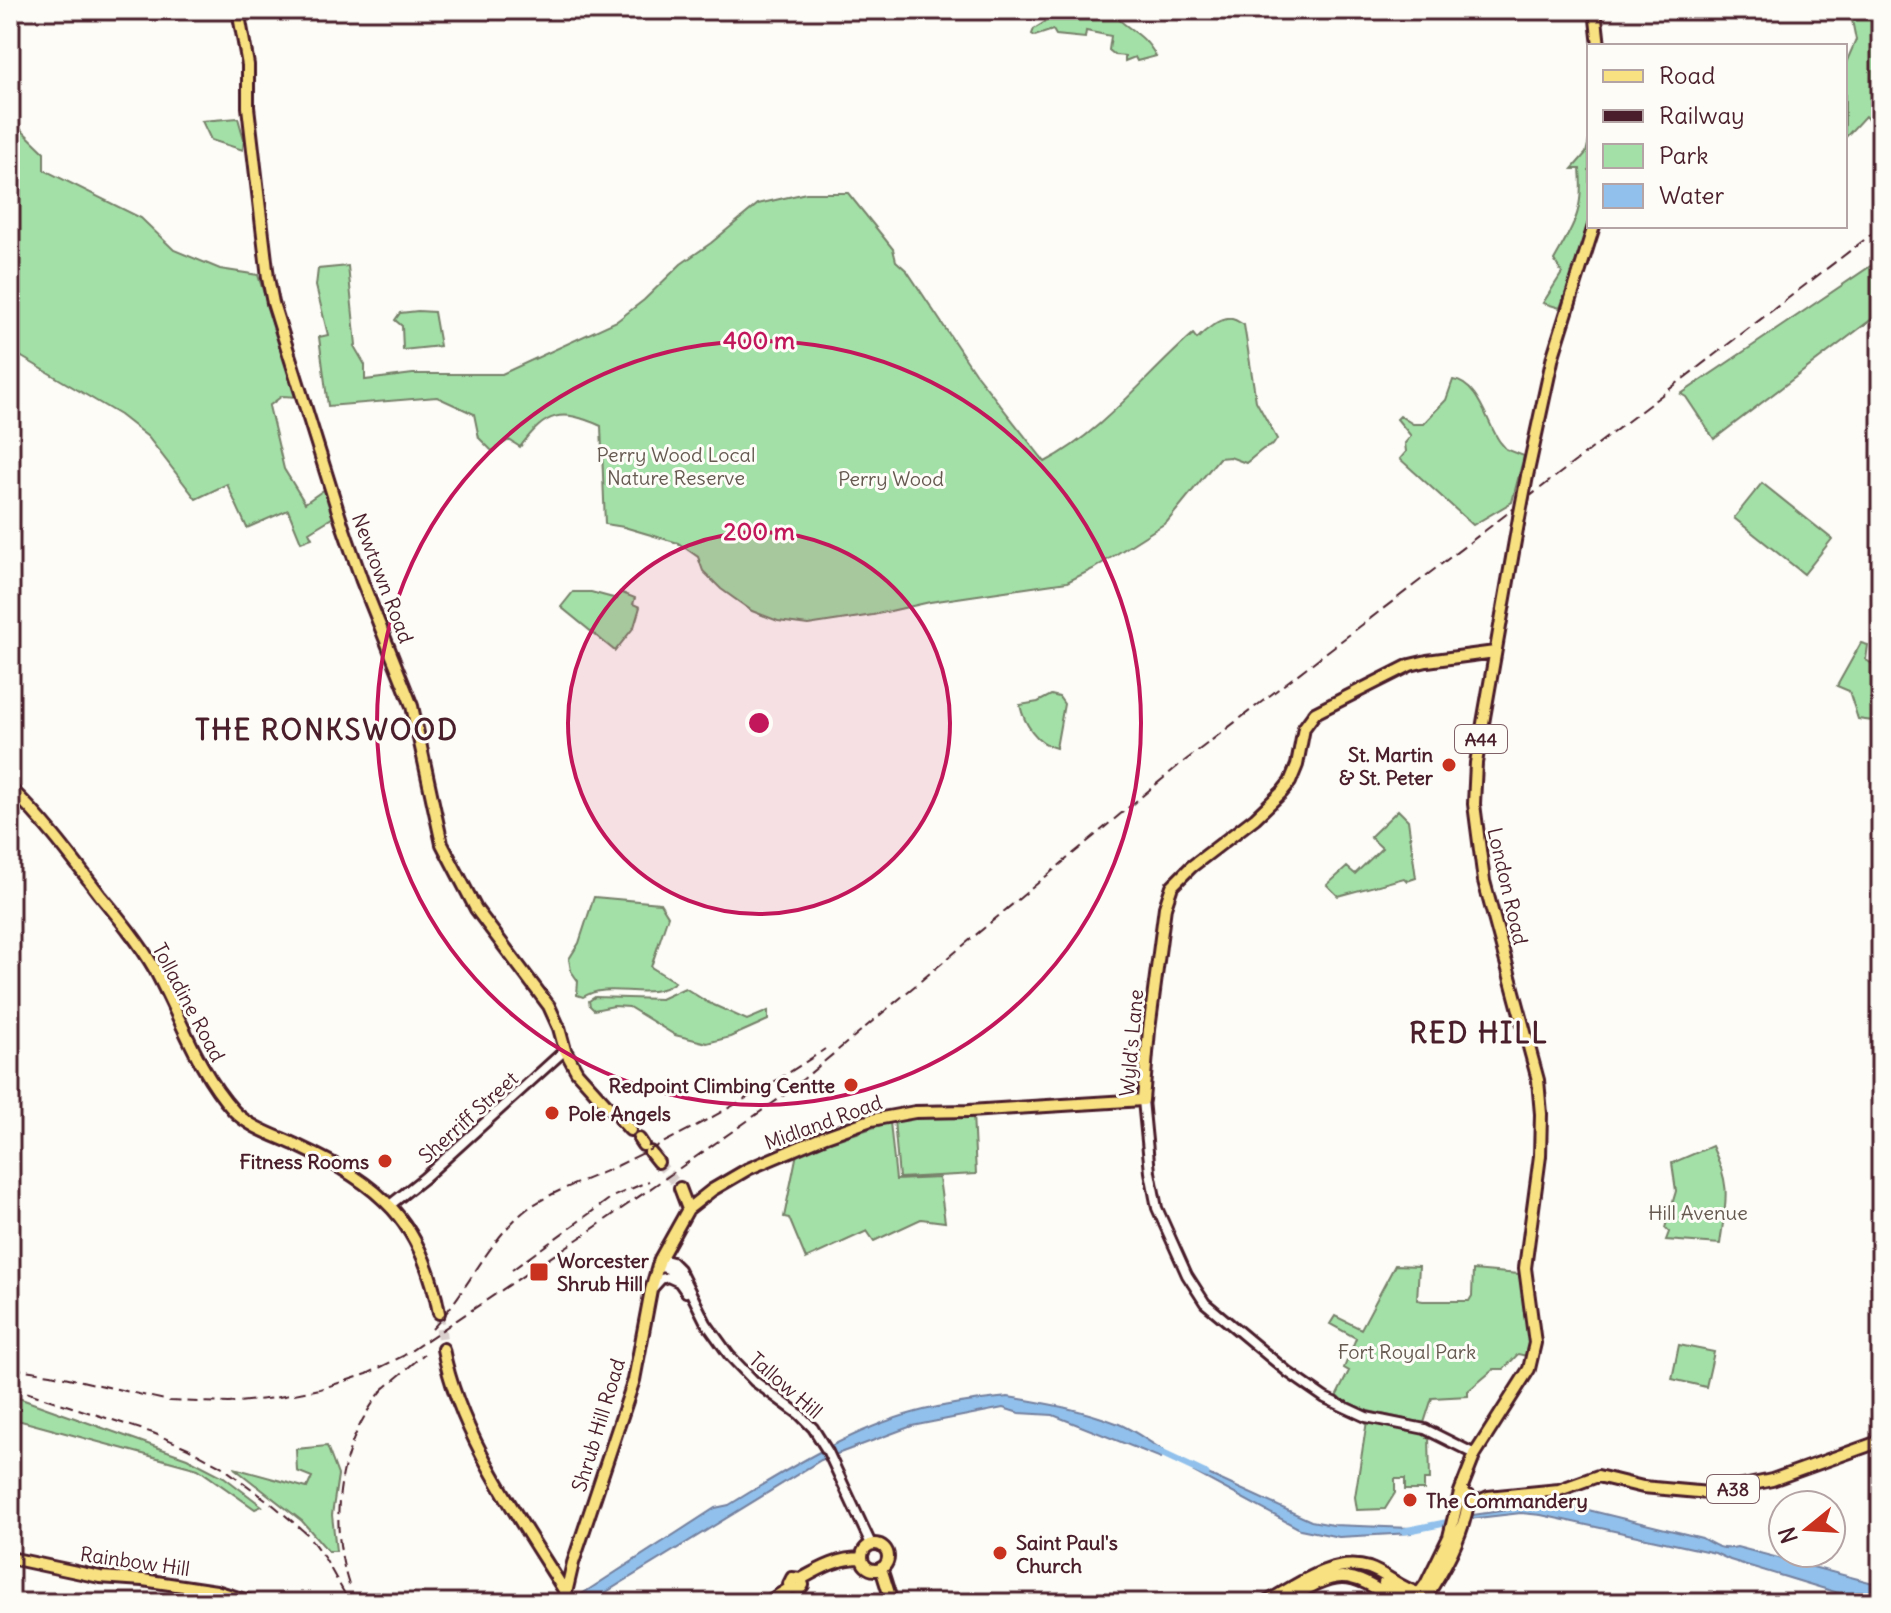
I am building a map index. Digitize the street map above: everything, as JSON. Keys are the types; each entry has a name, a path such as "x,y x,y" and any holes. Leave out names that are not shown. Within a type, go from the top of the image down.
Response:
{"main road":[{"name":"Newtown Road","path":"238,10 248,65 248,107 273,303 341,521 412,706 421,736 438,833 476,909 549,1006 565,1050 577,1072 613,1112"},
{"path":"1595,10 1599,44"},
{"name":"London Road","path":"1475,1454 1505,1409 1533,1357 1534,1321 1525,1268 1540,1156 1541,1114 1538,1080 1484,881 1474,804 1476,763 1519,518 1553,356 1593,228"},
{"name":"Wyld's Lane","path":"1143,1100 1165,907 1172,886 1282,792 1297,765 1304,728 1315,713 1410,665 1495,652"},
{"name":"Tolladine Road","path":"10,788 35,811 144,952 199,1062 235,1112 250,1123 338,1164 373,1188 414,1236 428,1264 439,1313"},
{"name":"Midland Road","path":"659,1262 673,1231 688,1209 712,1190 748,1169 871,1120 915,1112 1143,1100"},
{"path":"621,1120 630,1130"},
{"path":"644,1145 658,1162"},
{"path":"680,1188 688,1209"},
{"name":"Shrub Hill Road","path":"569,1598 573,1563 634,1380 659,1262"},
{"path":"443,1349 461,1414 569,1598"},
{"name":"A38","path":"1465,1501 1559,1490 1598,1476 1643,1487 1709,1493 1772,1480 1881,1441"},
{"name":"A44","path":"1411,1603 1421,1598 1444,1566 1465,1501 1475,1454"},
{"path":"871,1544 880,1545 887,1554 886,1563 881,1568 868,1567 862,1558 864,1550 871,1544"},
{"name":"Rainbow Hill","path":"10,1558 100,1577 216,1591 254,1603"},
{"path":"766,1603 790,1588 792,1578 801,1579 839,1561 862,1558"},
{"path":"1354,1567 1376,1578 1411,1603"},
{"path":"1265,1603 1326,1570 1354,1567 1367,1567 1421,1598"},
{"path":"881,1568 892,1603"},
{"path":"1282,1603 1318,1583 1339,1576 1360,1579 1398,1603"}],"street":[{"name":"Sherriff Street","path":"390,1205 565,1050"},
{"name":"Wyld's Lane","path":"1143,1100 1157,1208 1199,1296 1216,1314 1310,1389 1354,1413 1425,1429 1475,1454"},
{"name":"Tallow Hill","path":"673,1231 672,1250 699,1309"},
{"name":"Tallow Hill","path":"659,1262 680,1276 688,1288"},
{"path":"659,1262 672,1262 679,1269"},
{"name":"Tallow Hill","path":"651,1290 661,1279 672,1278 679,1282 729,1355 754,1381 799,1414 825,1446 871,1544"}],"green space":[{"path":"1051,10 1110,10 1151,47 1156,56 1125,61 1125,56 1115,55 1109,50 1111,36 1086,31 1085,38 1056,35 1053,30 1035,36 1032,34 1034,29 1053,17"},
{"path":"1851,15 1881,16 1881,136 1865,116 1847,136 1847,60 1856,40"},
{"path":"238,118 244,139 243,150 211,140 202,121"},
{"path":"10,119 44,152 44,170 141,218 174,250 220,269 258,275 297,397 282,396 269,406 284,469 305,503 325,489 335,516 309,532 312,538 301,542 288,510 247,528 227,484 196,499 148,437 120,415 10,350"},
{"path":"1587,149 1587,225 1560,308 1543,303 1562,273 1554,260 1579,207 1580,169 1572,169"},
{"name":"Perry Wood","path":"806,193 848,193 893,249 896,261 907,271 975,373 1045,462 1105,419 1193,334 1197,339 1213,325 1228,319 1244,325 1256,401 1277,439 1246,463 1230,457 1219,458 1167,522 1067,582 930,602 808,625 778,621 752,611 721,589 703,571 698,557 678,543 605,524 601,426 575,417 555,417 538,426 520,447 509,440 492,451 479,438 474,414 437,397 328,406 319,337 328,335 316,286 318,269 348,266 354,346 365,365 365,380 413,374 502,374 617,321 681,264 758,204"},
{"path":"1881,259 1881,312 1714,439 1681,394"},
{"path":"434,312 440,346 403,350 402,326 395,320 400,313"},
{"path":"1453,380 1462,383 1476,396 1506,449 1524,456 1512,502 1473,525 1400,459 1411,436 1397,419 1400,416 1413,424 1423,424 1446,400"},
{"path":"1762,483 1832,539 1804,574 1734,518"},
{"path":"573,592 591,592 617,599 620,592 635,598 633,604 640,607 634,627 615,651 561,607"},
{"path":"1861,643 1868,645 1866,660 1881,669 1881,722 1858,719 1849,691 1837,686"},
{"path":"1051,695 1059,697 1064,704 1056,748 1042,742 1032,731 1020,705 1038,702"},
{"path":"1398,810 1408,820 1416,878 1407,881 1404,878 1338,896 1327,885 1347,867 1355,874 1382,848 1370,837"},
{"path":"594,897 660,903 668,916 651,967 675,982 654,991 605,990 583,997 577,995 578,981 571,971 569,959 579,943"},
{"path":"685,988 747,1020 768,1011 768,1020 730,1037 707,1043 675,1035 629,1007 594,1010 589,1001 595,997 661,999"},
{"path":"973,1113 976,1174 899,1178 894,1120"},
{"path":"890,1122 896,1180 939,1178 945,1222 921,1219 874,1241 867,1231 806,1259 789,1218 784,1217 797,1153"},
{"name":"Hill Avenue","path":"1712,1146 1723,1173 1726,1194 1720,1244 1666,1240 1669,1232 1665,1228 1676,1191 1672,1163"},
{"name":"Fort Royal Park","path":"1395,1265 1419,1266 1417,1300 1469,1301 1473,1270 1519,1274 1525,1304 1529,1335 1527,1356 1518,1354 1504,1369 1494,1369 1468,1391 1468,1396 1432,1398 1424,1423 1368,1411 1336,1397 1349,1371 1344,1368 1356,1338 1330,1324 1335,1316 1361,1329"},
{"path":"1679,1345 1714,1352 1706,1387 1672,1379"},
{"path":"10,1395 187,1458 224,1477 262,1506 255,1509 198,1469 10,1418"},
{"path":"1367,1421 1429,1435 1430,1480 1424,1480 1424,1490 1405,1490 1405,1479 1395,1479 1395,1493 1385,1509 1357,1510 1355,1497"},
{"path":"327,1446 338,1475 332,1515 336,1551 328,1551 302,1521 234,1468 307,1488 312,1477 297,1471 296,1449"}],"water":[{"path":"1008,1397 1064,1408 1119,1424 1163,1450 1161,1458 1053,1415 1019,1413 1003,1408 912,1426 821,1460 598,1597 581,1603 568,1603 715,1508 729,1505 844,1439 916,1412"},
{"path":"1197,1469 1311,1521 1333,1525 1411,1528 1411,1533 1339,1537 1300,1529 1194,1472"},
{"path":"1549,1504 1572,1506 1702,1538 1722,1548 1737,1547 1767,1555 1767,1569 1820,1569 1881,1585 1881,1603 1871,1603 1715,1553 1541,1515 1521,1513 1460,1520 1473,1515"}],"waterway":[{"path":"1155,1450 1206,1474"},
{"path":"1405,1531 1455,1521"}],"tunnel":[{"path":"658,1162 680,1188"},
{"path":"439,1313 443,1349"}],"railway":[{"path":"10,1368 51,1374 169,1401 229,1403 320,1389 367,1374 403,1356 783,1096 1178,766 1881,227"},
{"path":"432,1329 488,1252 526,1210 698,1125 825,1049"},
{"path":"512,1270 612,1197 649,1181"},
{"path":"380,1392 424,1354"},
{"path":"349,1585 339,1533 342,1481 357,1430 386,1386"},
{"path":"10,1387 153,1433 221,1466 307,1534 350,1603"}],"place":[{"name":"St. Martin & St. Peter","path":"1449,765"},
{"name":"Redpoint Climbing Centte","path":"851,1085"},
{"name":"Pole Angels","path":"552,1113"},
{"name":"Fitness Rooms","path":"385,1161"},
{"name":"Worcester Shrub Hill","path":"539,1272"},
{"name":"The Commandery","path":"1410,1500"},
{"name":"Saint Paul's Church","path":"1000,1553"}],"district":[{"name":"THE RONKSWOOD","path":"327,730"},
{"name":"RED HILL","path":"1479,1033"}],"park label":[{"name":"Perry Wood Local Nature Reserve","path":"676,466"}]}
